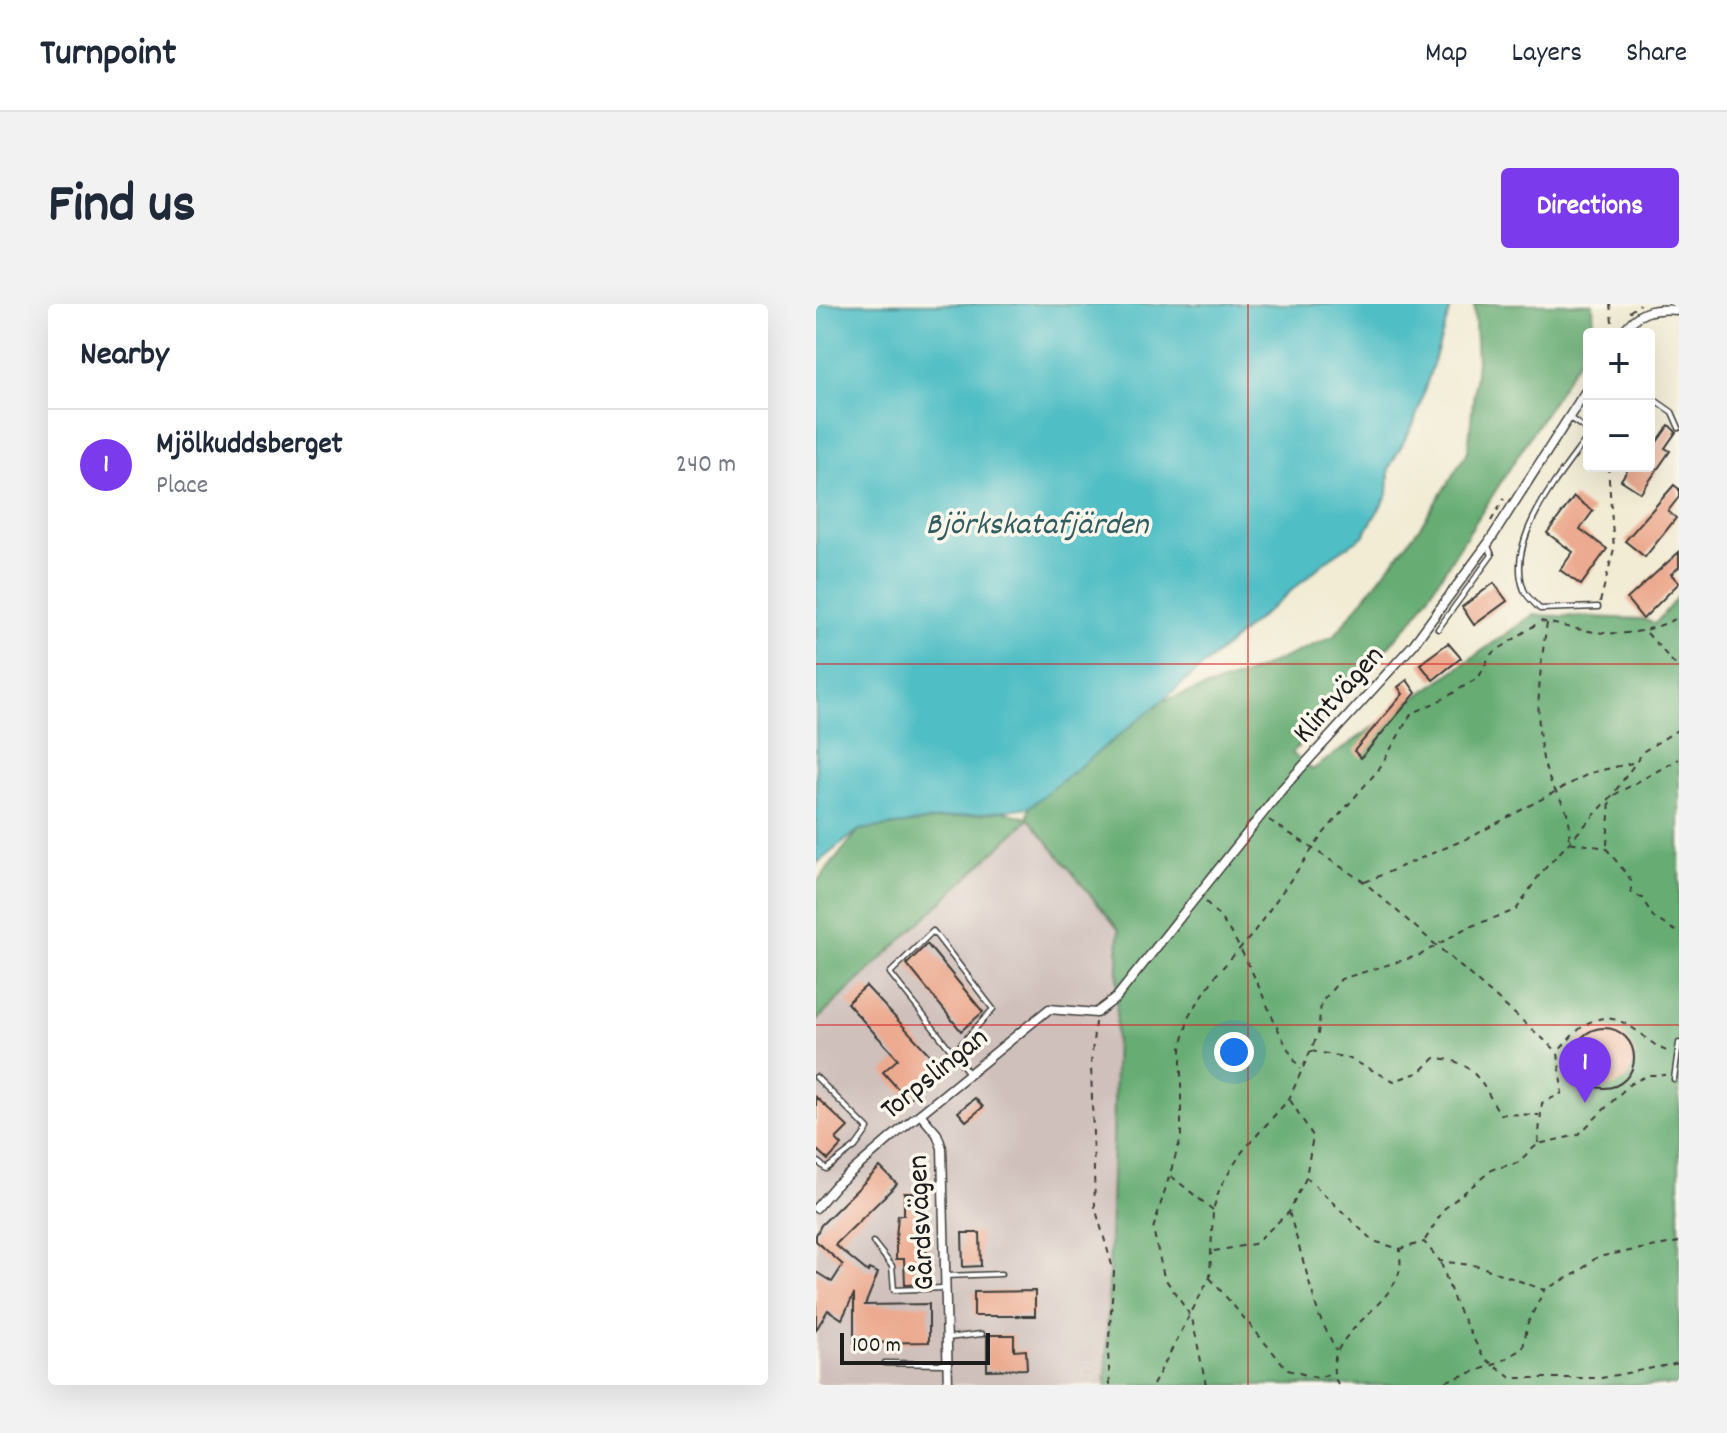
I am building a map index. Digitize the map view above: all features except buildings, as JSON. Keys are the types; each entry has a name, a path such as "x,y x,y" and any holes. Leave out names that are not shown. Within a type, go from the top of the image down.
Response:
{"street":[{"path":"1621,328 1636,315 1650,310 1679,310"},
{"name":"Klintvägen","path":"1096,1013 1116,998 1262,814 1413,645 1487,544 1583,396"},
{"name":"Torpslingan","path":"816,1208 864,1161 1049,1009 1096,1013"},
{"name":"Gårdsvägen","path":"920,1114 937,1134 942,1148 948,1385"}],"lane":[{"path":"1652,400 1672,412 1679,428"},
{"path":"1569,418 1583,428"},
{"path":"1583,442 1534,513 1521,556 1524,590 1540,609 1598,607"},
{"path":"1438,629 1492,555 1487,544"},
{"path":"952,1054 993,1009 933,931 890,973 952,1054 970,1074"},
{"path":"1674,1079 1679,1043"},
{"path":"816,1077 868,1129 855,1147 826,1169 816,1160"},
{"path":"855,1147 864,1161"},
{"path":"873,1242 892,1266 894,1290 946,1287"},
{"path":"945,1276 1001,1274"},
{"path":"947,1338 982,1334"},
{"path":"885,1363 948,1364"}],"path":[{"path":"1610,304 1616,328"},
{"path":"1598,607 1614,549 1608,472"},
{"path":"1486,529 1509,494"},
{"path":"1206,1385 1192,1318 1164,1277 1153,1229 1181,1138 1181,1048 1189,1016 1216,975 1239,950 1311,850 1379,769 1411,714 1479,677 1490,655 1541,621 1620,635 1646,632 1679,617"},
{"path":"1547,622 1539,707 1547,772 1573,822 1568,842"},
{"path":"1646,632 1679,669"},
{"path":"1153,1385 1210,1277 1213,1210 1220,1187 1242,1152 1289,1099 1318,1034 1321,1003 1341,979 1420,955 1466,928 1516,910 1568,842 1611,797 1644,751 1679,729"},
{"path":"1611,797 1679,759"},
{"path":"1364,882 1473,836 1590,773 1635,763"},
{"path":"1606,848 1611,797"},
{"path":"1262,814 1311,850 1364,882 1558,1052 1562,1093 1542,1103 1538,1144"},
{"path":"1568,842 1606,848 1631,880 1631,892 1642,898 1654,918 1679,933"},
{"path":"1198,894 1218,915 1251,968 1282,1042 1301,1070"},
{"path":"1096,1013 1091,1064 1095,1207 1114,1272 1108,1352 1110,1385"},
{"path":"1558,1052 1583,1024 1609,1019 1636,1030 1657,1048 1675,1055"},
{"path":"1310,1050 1348,1058 1394,1081 1420,1072 1435,1058 1452,1058 1471,1067 1500,1114 1539,1115"},
{"path":"1306,1177 1373,1241 1400,1249 1424,1242 1444,1209 1463,1190 1493,1169 1517,1163 1538,1144 1578,1135 1613,1097 1648,1075 1660,1073 1674,1079"},
{"path":"1213,1251 1254,1244 1289,1212 1306,1177 1313,1136 1289,1099"},
{"path":"1170,1175 1213,1210"},
{"path":"1289,1212 1319,1316 1336,1350"},
{"path":"1424,1242 1440,1261 1455,1303 1483,1357 1511,1378 1535,1381 1601,1378 1679,1363"},
{"path":"1435,1385 1493,1364 1523,1348 1528,1322 1544,1290 1577,1273 1597,1257 1679,1242"},
{"path":"1338,1385 1332,1373 1336,1350 1400,1271 1400,1249"},
{"path":"1440,1261 1479,1266 1544,1290"},
{"path":"1210,1277 1288,1370 1318,1378 1332,1373"},
{"path":"1318,1378 1318,1385"}],"shaded area":[{"path":"1029,819 1119,930 1106,1385 816,1385 816,1021"}],"green space":[{"path":"1474,304 1593,304 1594,328 1583,328 1583,353 1415,617 1292,753 1312,770 1533,615 1643,619 1655,624 1679,595 1679,1385 1106,1385 1119,930 1029,819 816,1021 816,883 859,830 1002,811 1028,818 1029,807 1162,701 1245,675 1334,636 1419,528 1468,451 1477,361"}],"water":[{"name":"Björkskatafjärden","path":"816,304 1452,304 1414,423 1389,468 1388,494 1363,536 1326,561 1162,701 1029,807 859,830 816,864"}],"place":[{"name":"Mjölkuddsberget","path":"1585,1103"}]}
